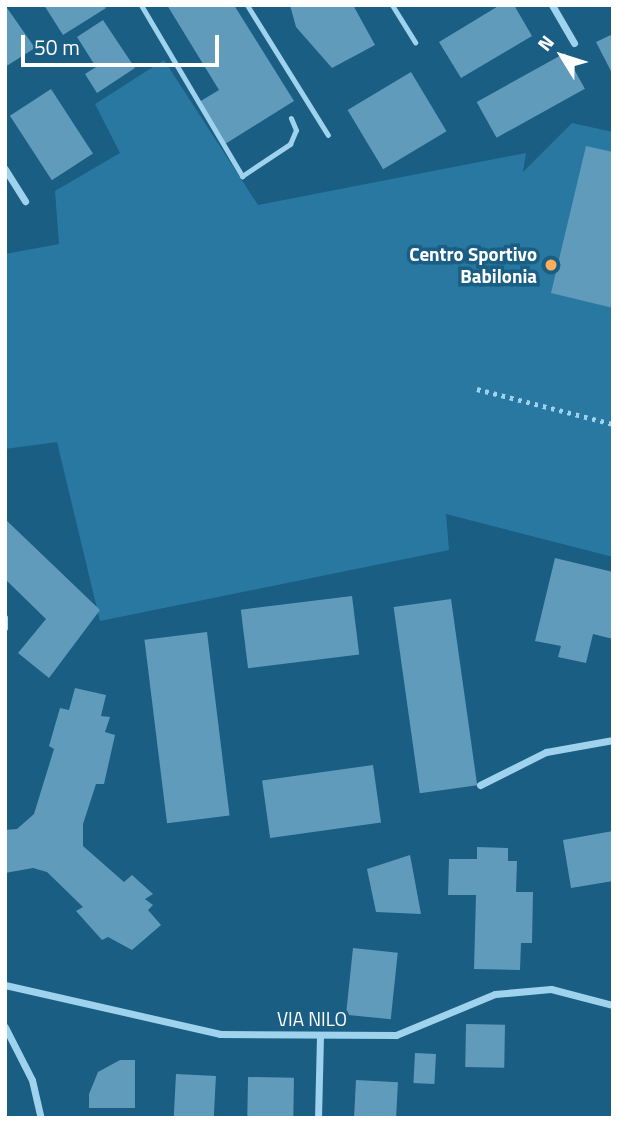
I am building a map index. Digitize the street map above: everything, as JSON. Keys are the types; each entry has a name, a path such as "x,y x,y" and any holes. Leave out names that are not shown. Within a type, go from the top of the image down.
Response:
{"street":[{"path":"552,5 574,43"},
{"path":"5,169 24,201"},
{"path":"480,785 546,752 613,740"},
{"name":"VIA NILO","path":"5,985 220,1034 396,1035 495,995 551,989 613,1005"},
{"path":"5,1027 32,1080 41,1118"},
{"path":"318,1118 320,1035"}],"lane":[{"path":"141,5 242,176 290,144 296,130 291,118"},
{"path":"247,5 328,135"},
{"path":"392,5 415,42"},
{"path":"5,617 5,628"}],"path":[{"path":"477,388 613,424"}],"shaded area":[{"path":"164,60 258,205 526,153 523,172 572,123 613,132 613,557 446,514 449,550 100,621 57,442 5,449 5,254 59,244 55,191 120,153 95,104"}],"building":[{"path":"5,5 35,48 5,67"},
{"path":"44,5 104,5 106,8 63,35"},
{"path":"167,5 234,5 294,101 225,144 199,102 219,90"},
{"path":"290,5 353,5 375,45 332,68 296,27"},
{"path":"500,5 514,5 532,36 461,78 439,42"},
{"path":"103,20 135,68 97,93 85,74 96,67 77,37"},
{"path":"613,34 613,75 596,42"},
{"path":"565,53 585,89 497,138 477,102"},
{"path":"411,72 447,131 383,169 348,110"},
{"path":"51,89 93,154 52,180 10,116"},
{"path":"586,146 613,152 613,308 551,293"},
{"path":"5,519 100,610 49,678 18,653 46,619 5,579"},
{"path":"555,558 613,572 613,639 593,634 586,663 558,657 561,646 535,641"},
{"path":"352,596 359,655 248,668 241,610"},
{"path":"451,599 477,785 420,793 394,607"},
{"path":"207,632 230,816 167,823 144,640"},
{"path":"75,688 106,695 101,716 110,717 105,732 115,735 104,784 96,784 83,824 83,846 124,882 132,875 153,894 145,899 153,905 148,910 161,925 132,950 108,937 102,940 76,911 83,907 47,872 33,868 5,873 5,830 17,829 34,814 54,749 49,746 60,708 69,710"},
{"path":"373,765 381,822 270,838 262,781"},
{"path":"613,831 613,881 571,888 563,840"},
{"path":"477,847 508,848 508,861 517,861 516,892 533,892 532,943 521,943 520,970 474,969 476,895 448,895 449,859 477,859"},
{"path":"410,855 421,914 376,912 367,869"},
{"path":"353,948 398,953 391,1019 346,1015"},
{"path":"466,1024 505,1025 504,1068 465,1067"},
{"path":"415,1053 436,1054 434,1084 413,1083"},
{"path":"120,1060 135,1060 135,1108 89,1108 89,1094 98,1072"},
{"path":"176,1074 216,1076 214,1118 174,1118"},
{"path":"248,1077 294,1078 293,1118 247,1118"},
{"path":"356,1080 398,1082 396,1118 354,1118"}],"place":[{"name":"Centro Sportivo Babilonia","path":"551,265"}]}
